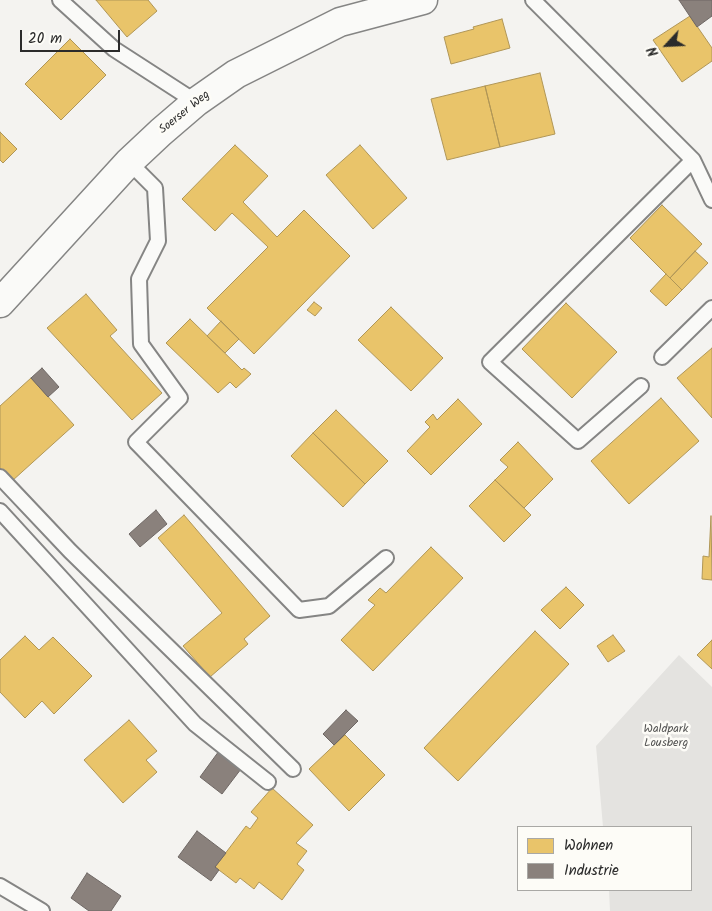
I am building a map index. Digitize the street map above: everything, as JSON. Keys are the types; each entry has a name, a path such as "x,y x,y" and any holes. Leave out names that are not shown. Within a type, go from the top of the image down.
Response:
{"street":[{"name":"Soerser Weg","path":"0,303 129,162 196,102 236,74 340,22 423,0"}],"lane":[{"path":"60,0 114,49 196,102"},
{"path":"533,0 693,160 712,200"},
{"path":"641,386 578,442 490,362 693,160"},
{"path":"129,162 155,188 158,241 139,279 141,344 180,398 136,442 299,610 329,606 386,558"},
{"path":"662,357 712,308"},
{"path":"0,477 70,551 293,769"},
{"path":"0,511 194,724 268,782"},
{"path":"0,886 42,911"}],"green space":[{"name":"Waldpark Lousberg","path":"679,655 712,687 712,911 610,911 609,891 692,891 692,826 603,826 596,746"}],"building: Wohnen":[{"path":"96,0 148,0 157,11 127,37"},
{"path":"690,16 712,48 712,61 682,82 653,40"},
{"path":"502,19 510,48 451,64 444,37"},
{"path":"70,39 106,75 61,120 25,84"},
{"path":"540,73 555,134 500,147 485,86"},
{"path":"485,86 500,147 447,160 431,99"},
{"path":"0,132 17,149 3,163 0,160"},
{"path":"235,145 268,176 243,202 277,237 304,210 350,256 254,354 207,308 268,247 232,213 215,231 182,199"},
{"path":"360,145 407,198 373,229 326,175"},
{"path":"662,205 702,244 670,278 630,238"},
{"path":"695,251 708,263 682,290 670,278"},
{"path":"666,274 682,290 666,306 650,291"},
{"path":"86,294 117,330 110,336 162,393 132,420 47,328"},
{"path":"314,302 322,308 315,316 307,310"},
{"path":"566,303 617,352 572,398 522,349"},
{"path":"391,307 443,358 411,391 358,340"},
{"path":"190,319 242,370 244,368 251,374 236,388 230,382 218,393 166,343"},
{"path":"221,321 239,339 225,353 207,336"},
{"path":"712,348 712,418 677,378"},
{"path":"31,378 74,425 12,481 0,468 0,406"},
{"path":"661,398 699,441 629,504 591,461"},
{"path":"458,399 482,424 431,475 407,451 430,427 425,422 433,414 437,420"},
{"path":"336,410 388,461 365,484 313,433"},
{"path":"313,433 365,484 343,507 291,456"},
{"path":"518,442 553,479 524,508 495,480 508,467 500,460"},
{"path":"495,480 531,515 504,542 469,506"},
{"path":"184,515 270,616 244,639 248,644 210,677 183,646 222,613 158,538"},
{"path":"711,516 712,580 702,579 703,556 709,557"},
{"path":"431,547 463,578 373,671 341,640 375,605 368,600 380,588 386,593"},
{"path":"566,587 584,605 560,629 541,610"},
{"path":"535,631 569,664 458,781 424,748"},
{"path":"613,635 625,651 608,662 597,646"},
{"path":"25,636 39,650 53,637 92,676 54,714 42,701 25,718 0,692 0,660"},
{"path":"712,640 712,669 697,655"},
{"path":"129,720 157,751 146,760 157,772 123,803 84,760"},
{"path":"345,735 385,775 349,811 309,769"},
{"path":"272,788 313,825 296,843 307,851 297,864 304,870 282,900 259,882 254,889 240,878 236,883 215,867 246,826 250,829 258,818 251,812"}],"building: Industrie":[{"path":"679,0 712,0 712,16 697,27"},
{"path":"42,368 59,387 48,397 31,378"},
{"path":"156,510 167,524 140,547 129,534"},
{"path":"346,710 358,721 334,745 323,734"},
{"path":"219,751 241,769 222,794 200,777"},
{"path":"197,831 226,853 215,867 219,870 211,881 178,857"},
{"path":"87,873 121,896 111,911 89,911 71,898"}]}
